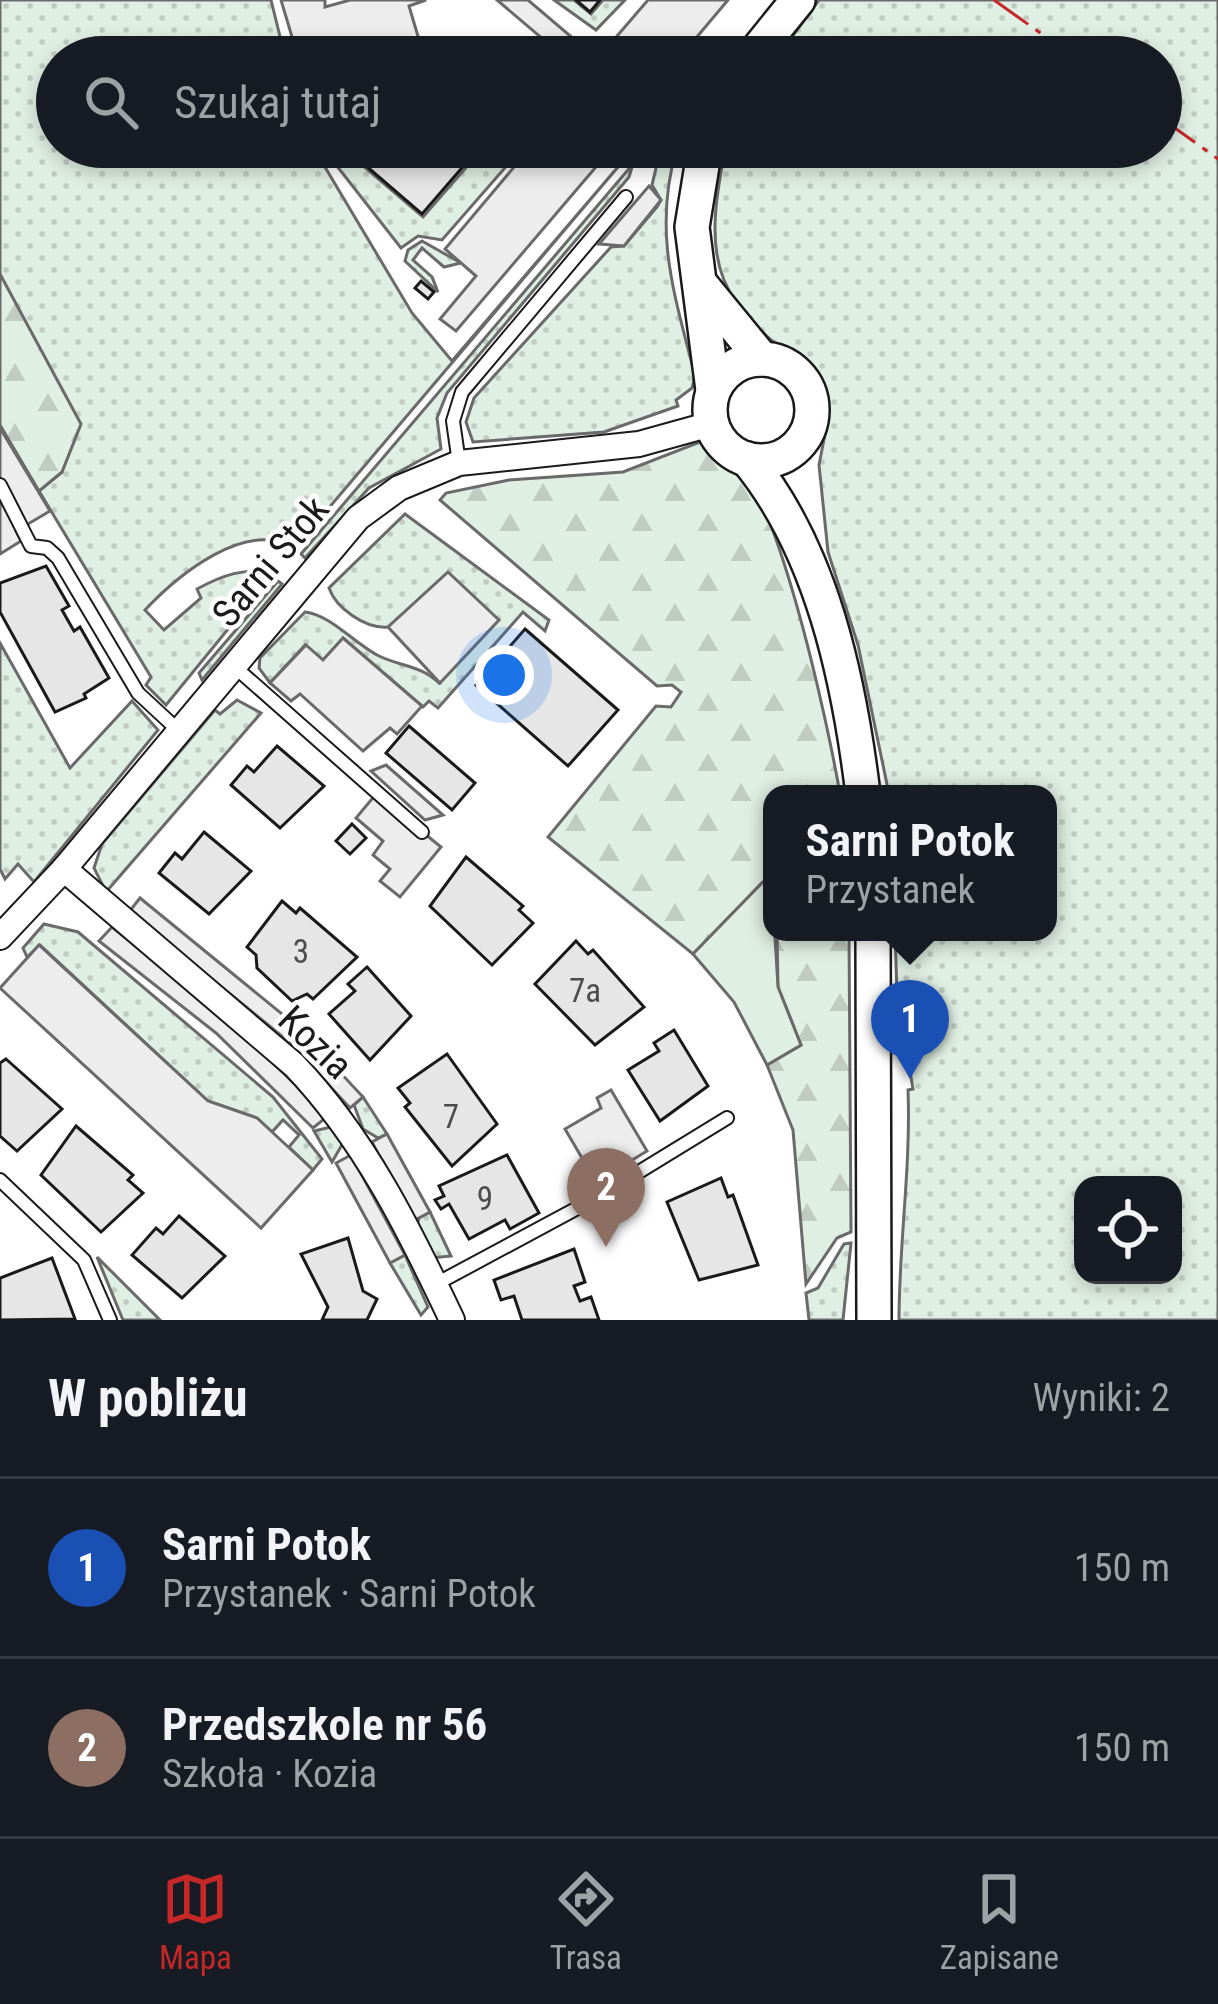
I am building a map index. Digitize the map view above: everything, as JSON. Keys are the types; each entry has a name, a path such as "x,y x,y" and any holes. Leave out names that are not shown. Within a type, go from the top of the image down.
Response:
{"street":[{"path":"769,36 798,0"},
{"path":"702,168 692,227 712,407 724,446 747,460 796,529 835,652 861,785"},
{"path":"702,286 761,359 791,369 806,386 812,417 798,446 796,529"},
{"path":"712,407 728,371 761,359"},
{"name":"Sarni Stok","path":"0,937 236,668 358,518 399,488 460,463 639,445 712,407"},
{"path":"747,460 780,458 798,446"},
{"name":"Kozia","path":"64,869 294,1065 328,1100 359,1144 452,1320"},
{"path":"872,941 874,1320"}],"lane":[{"path":"460,463 453,421 462,392 626,196"},
{"path":"0,485 31,546 47,548 58,558 138,693 179,731"},
{"path":"236,668 422,832"},
{"path":"435,1285 598,1196 727,1118"},
{"path":"0,1180 84,1260 110,1320"}],"green space":[{"path":"0,0 271,0 280,36 36,36 36,168 326,168 412,313 452,361 617,168 294,549 255,540 234,546 193,568 145,610 164,630 201,598 197,589 206,584 243,572 273,574 166,705 146,685 151,677 39,491 62,472 0,274"},
{"path":"554,0 574,0 591,14 603,0 625,0 596,30"},
{"path":"819,0 1218,0 1218,1320 899,1320 908,1090 913,1089 897,994 895,941 1057,941 1057,785 887,785 858,645 828,552 819,465 826,429 817,375 783,350 737,304 724,280 715,224 722,168 1182,168 1182,36 792,36"},
{"path":"338,168 366,168 423,217 466,168 505,168 442,240 418,236 401,248"},
{"path":"632,168 447,393 437,418 441,449 369,488 305,558 301,554"},
{"path":"656,168 672,168 666,236 695,376 692,388 676,400 678,406 604,432 473,442 466,422 474,398 611,247 624,246 657,207 661,200 652,185"},
{"path":"422,241 461,263 444,267 422,248 413,260 432,277 438,292 405,261 408,250"},
{"path":"0,274 81,424 62,472 39,491 0,425"},
{"path":"705,440 718,440 739,460 759,497 796,602 838,785 763,785 763,884 693,954 548,837 656,706 671,707 681,692 672,685 657,686 440,500 446,493 509,480 623,472"},
{"path":"405,514 549,620 545,631 523,612 438,708 429,701 423,707 343,638 323,660 305,645 270,683 259,668 260,658 305,612 324,618 379,656 418,669 439,683 498,620 448,573 388,627 361,621 338,603 329,588"},
{"path":"278,581 282,584 202,680 199,673"},
{"path":"0,643 70,768 132,701 158,730 34,882 18,864 5,879 0,869"},
{"path":"237,700 261,713 106,892 94,868 102,844 215,710 220,714"},
{"path":"763,882 763,941 775,941 778,987 801,1045 767,1065 734,1002 693,954"},
{"path":"44,924 78,932 273,1097 322,1159 313,1170 289,1147 299,1135 283,1120 272,1132 257,1118 208,1101 40,945 27,957 23,948"},
{"path":"777,941 849,941 851,1232 837,1238 806,1284 793,1130 767,1065 801,1045 778,987"},
{"path":"363,1097 387,1134 378,1138 363,1129 354,1105"},
{"path":"331,1127 343,1143 332,1162 314,1131"},
{"path":"430,1212 451,1256 431,1258 417,1226 419,1218"},
{"path":"851,1243 843,1320 809,1320 806,1293 818,1288 844,1244"},
{"path":"405,1255 428,1307 421,1315 390,1263"},
{"path":"97,1257 160,1320 123,1320"}],"shaded area":[{"path":"281,0 325,0 325,7 350,0 426,0 409,6 418,36 292,36"},
{"path":"497,0 528,0 570,36 539,36"},
{"path":"648,0 728,0 698,36 617,36"},
{"path":"513,168 595,168 456,331 440,319 476,276 445,249"},
{"path":"649,186 661,200 624,246 599,244"},
{"path":"0,428 50,511 16,531 21,541 0,554"},
{"path":"448,572 499,620 440,683 388,627"},
{"path":"343,638 422,706 397,734 390,728 363,751 300,694 291,701 270,683 306,645 323,660"},
{"path":"386,765 443,815 425,820 371,771"},
{"path":"376,794 441,847 400,897 380,881 390,869 373,855 383,841 356,818"},
{"path":"140,898 298,1027 363,1097 350,1108 288,1041 129,912"},
{"path":"112,927 228,1020 328,1116 313,1128 216,1033 99,941"},
{"path":"39,945 208,1101 257,1118 313,1170 261,1228 0,988"},
{"path":"611,1090 647,1151 596,1182 565,1129 601,1108 597,1098"},
{"path":"387,1134 430,1212 413,1221 372,1142"},
{"path":"351,1155 405,1255 390,1263 336,1163"}],"building":[{"path":"576,0 600,0 590,12"},
{"path":"368,168 462,168 422,214"},
{"path":"421,281 434,292 428,299 415,288"},
{"path":"46,566 69,606 62,610 74,631 80,627 109,678 84,694 86,698 55,712 0,612 0,583"},
{"path":"525,629 618,710 568,766 476,685"},
{"path":"409,726 475,783 452,810 386,753"},
{"path":"277,746 324,786 280,828 231,785 247,766 254,772"},
{"path":"352,824 366,838 350,854 336,841"},
{"path":"204,832 251,871 209,914 159,873 175,853 182,859"},
{"path":"466,857 523,906 519,910 533,923 492,965 430,906"},
{"path":"282,901 296,913 300,908 357,957 313,999 307,994 292,1001 257,968 256,955 247,947"},
{"path":"576,941 588,954 593,950 644,1007 595,1045 535,984"},
{"path":"367,967 411,1016 370,1060 329,1014 355,991 348,984"},
{"path":"674,1030 708,1086 660,1121 628,1070 659,1051 654,1043"},
{"path":"447,1054 497,1124 452,1166 405,1107 410,1103 398,1088"},
{"path":"6,1059 62,1109 17,1151 0,1136 0,1063"},
{"path":"76,1126 133,1175 128,1180 143,1193 101,1232 41,1175"},
{"path":"507,1155 539,1213 510,1229 505,1220 469,1239 449,1204 441,1209 435,1200 444,1196 439,1186"},
{"path":"721,1178 728,1197 733,1195 758,1265 699,1280 667,1202"},
{"path":"179,1216 225,1256 182,1298 132,1255 156,1228 163,1234"},
{"path":"348,1238 363,1291 377,1299 367,1320 322,1320 328,1307 301,1254"},
{"path":"574,1249 585,1282 574,1286 580,1301 591,1297 599,1320 522,1320 514,1296 501,1300 494,1280"},
{"path":"52,1258 75,1319 0,1320 0,1278"}],"power":[{"path":"994,0 1045,36"},
{"path":"1182,133 1218,159"}],"place":[{"name":"Sarni Potok","path":"910,1079"},
{"name":"Przedszkole nr 56","path":"606,1247"}]}
